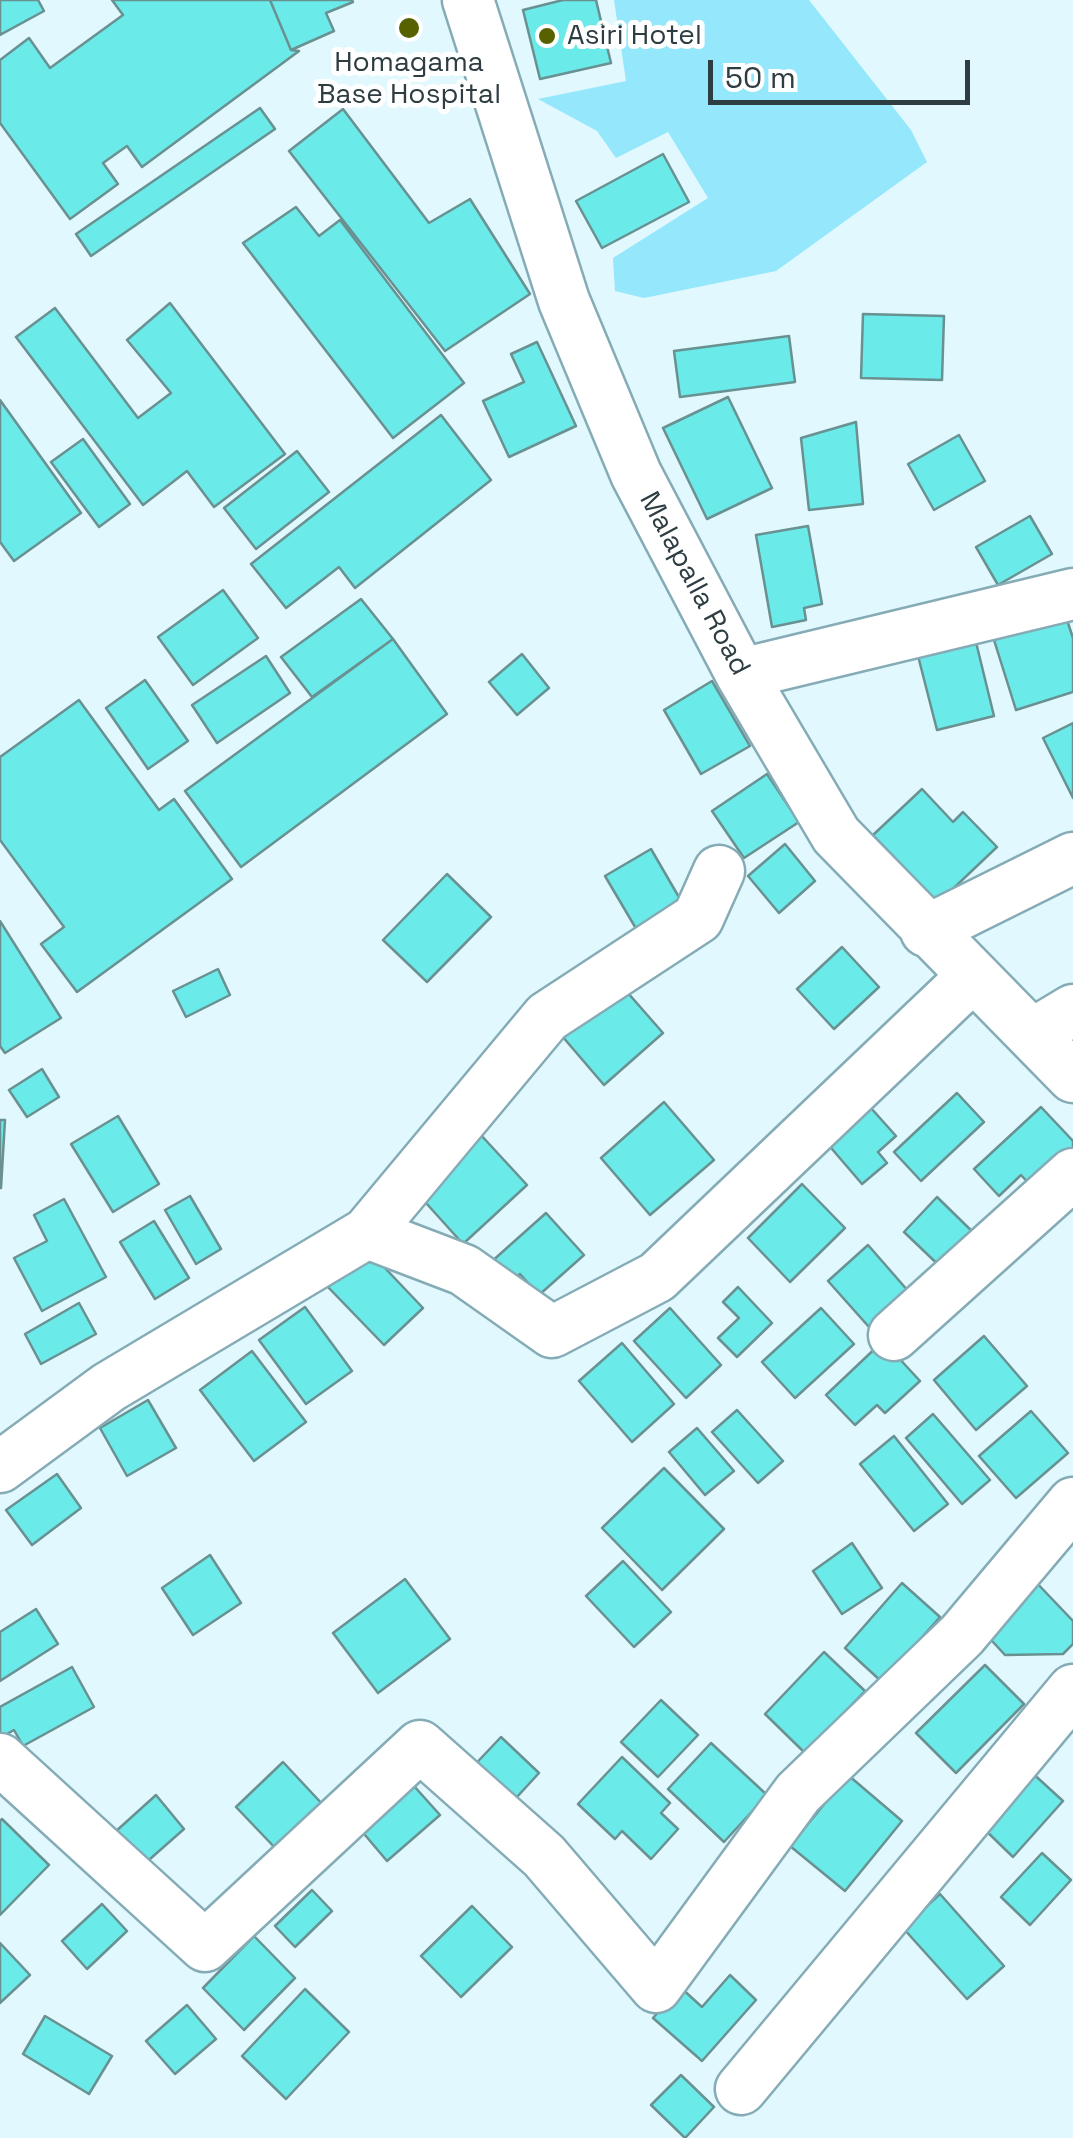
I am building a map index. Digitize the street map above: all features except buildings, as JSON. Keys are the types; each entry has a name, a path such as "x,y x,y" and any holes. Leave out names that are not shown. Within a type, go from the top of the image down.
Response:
{"street":[{"name":"Malapalla Road","path":"471,0 564,301 636,474 741,674 836,835 972,976 1053,1022 1073,1077"},
{"path":"741,674 1073,594"},
{"path":"926,931 1073,858"},
{"path":"0,1468 110,1387 367,1232 547,1017 698,918 720,871"},
{"path":"367,1232 464,1270 552,1332 657,1277 972,976"},
{"path":"894,1335 1073,1174"},
{"path":"0,1760 205,1946 420,1746 544,1856 656,1986 798,1793 962,1634 1073,1503"},
{"path":"741,2088 1073,1690"}],"shaded area":[{"path":"614,0 809,0 911,130 927,162 776,271 644,298 615,291 613,258 708,198 668,132 616,158 597,131 538,99 626,81"}],"place":[{"name":"Homagama Base Hospital","path":"409,28"},
{"name":"Asiri Hotel","path":"547,36"}]}
